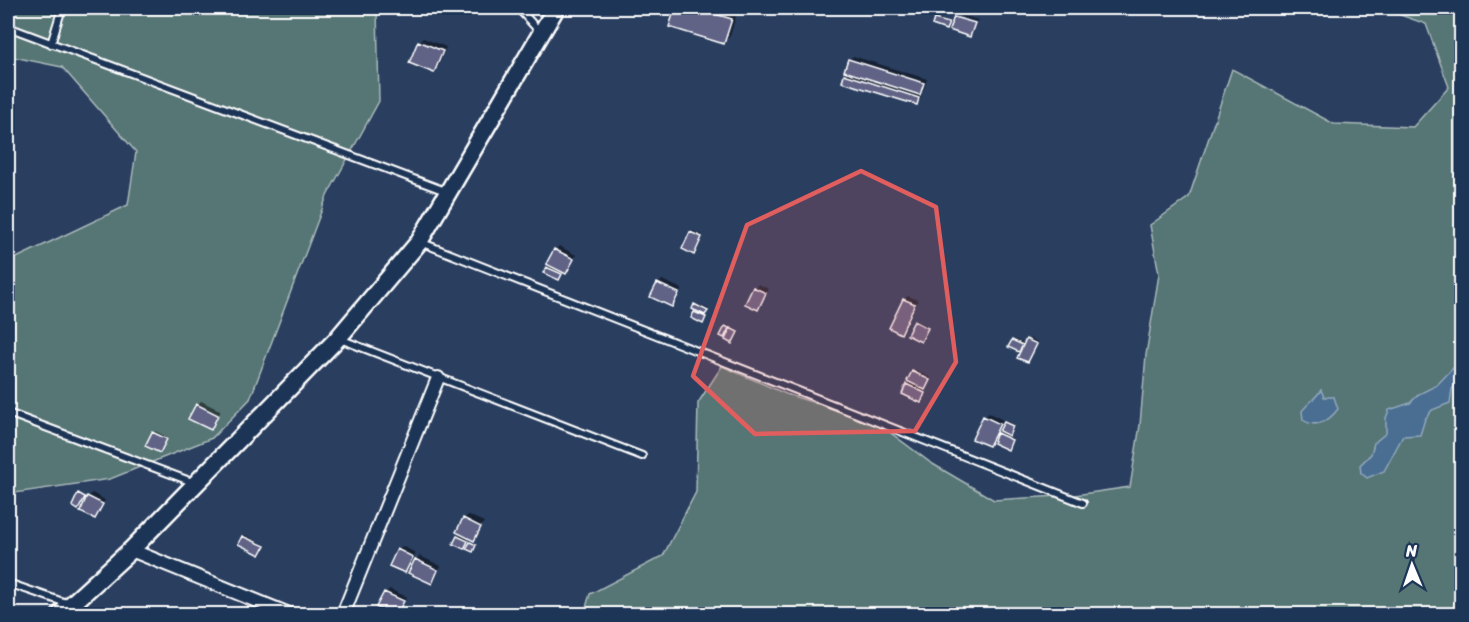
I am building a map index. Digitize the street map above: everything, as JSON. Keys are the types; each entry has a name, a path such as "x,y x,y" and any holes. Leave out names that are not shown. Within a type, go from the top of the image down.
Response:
{"street":[{"path":"66,610 131,550 338,338 419,242 556,8"},
{"path":"343,615 438,378"},
{"path":"131,550 289,615"}],"lane":[{"path":"51,44 62,8"},
{"path":"518,8 541,33"},
{"path":"8,27 448,192"},
{"path":"419,242 1083,503"},
{"path":"338,338 642,456"},
{"path":"8,413 196,484"},
{"path":"8,583 66,610"}],"highlighted area":[{"path":"861,171 936,207 956,362 915,431 755,434 693,376 747,225"}],"green space":[{"path":"8,8 377,8 379,101 327,196 250,399 212,438 110,479 8,494 8,262 128,205 136,152 62,67 8,56"},
{"path":"1381,8 1461,8 1461,614 584,614 590,594 663,556 696,492 698,403 722,366 786,394 876,422 931,463 994,500 1075,495 1130,487 1140,425 1146,355 1159,274 1150,225 1189,197 1232,69 1334,124 1413,127 1449,87 1426,24"}],"water":[{"path":"1461,366 1461,379 1452,389 1450,403 1432,410 1425,419 1420,435 1403,436 1384,471 1367,478 1361,473 1360,465 1371,454 1374,443 1386,433 1386,418 1389,410 1410,403 1419,394 1437,385 1454,367"},
{"path":"1321,390 1324,397 1334,397 1338,409 1322,422 1308,423 1303,420 1302,411"}],"building":[{"path":"675,8 717,8 715,14 732,19 724,44 669,27"},
{"path":"954,17 975,23 970,37 949,30"},
{"path":"934,19 949,23 946,30 932,25"},
{"path":"418,41 443,51 434,73 409,63"},
{"path":"848,59 924,83 920,95 844,71"},
{"path":"844,74 919,98 917,105 842,82"},
{"path":"690,232 702,237 694,255 682,249"},
{"path":"554,249 574,259 566,274 546,264"},
{"path":"546,267 562,274 559,280 543,273"},
{"path":"657,283 679,293 672,307 650,297"},
{"path":"753,287 766,293 758,310 745,304"},
{"path":"903,299 915,304 901,334 889,328"},
{"path":"694,304 708,311 705,315 692,309"},
{"path":"694,312 706,317 703,324 691,318"},
{"path":"914,321 928,328 921,342 907,335"},
{"path":"725,326 729,328 724,338 720,336"},
{"path":"730,328 738,332 732,344 725,340"},
{"path":"1026,339 1037,344 1028,362 1017,358"},
{"path":"1012,340 1023,345 1019,352 1008,347"},
{"path":"912,371 930,380 925,390 907,381"},
{"path":"906,384 925,393 921,403 902,394"},
{"path":"196,404 218,415 211,430 188,419"},
{"path":"983,416 1000,424 989,446 972,439"},
{"path":"1004,422 1013,426 1009,436 999,431"},
{"path":"152,432 167,439 160,453 145,446"},
{"path":"997,433 1012,440 1008,450 993,443"},
{"path":"78,493 85,497 78,510 72,506"},
{"path":"87,496 103,504 95,519 80,512"},
{"path":"463,518 481,527 474,541 456,532"},
{"path":"242,536 265,546 260,555 238,544"},
{"path":"457,536 468,541 464,549 453,544"},
{"path":"470,542 476,545 473,552 466,549"},
{"path":"397,549 413,557 405,573 389,566"},
{"path":"415,559 438,570 432,584 408,573"},
{"path":"384,592 404,601 397,614 376,607"},
{"path":"139,609 152,614 136,614"},
{"path":"172,609 183,614 169,614"}]}
